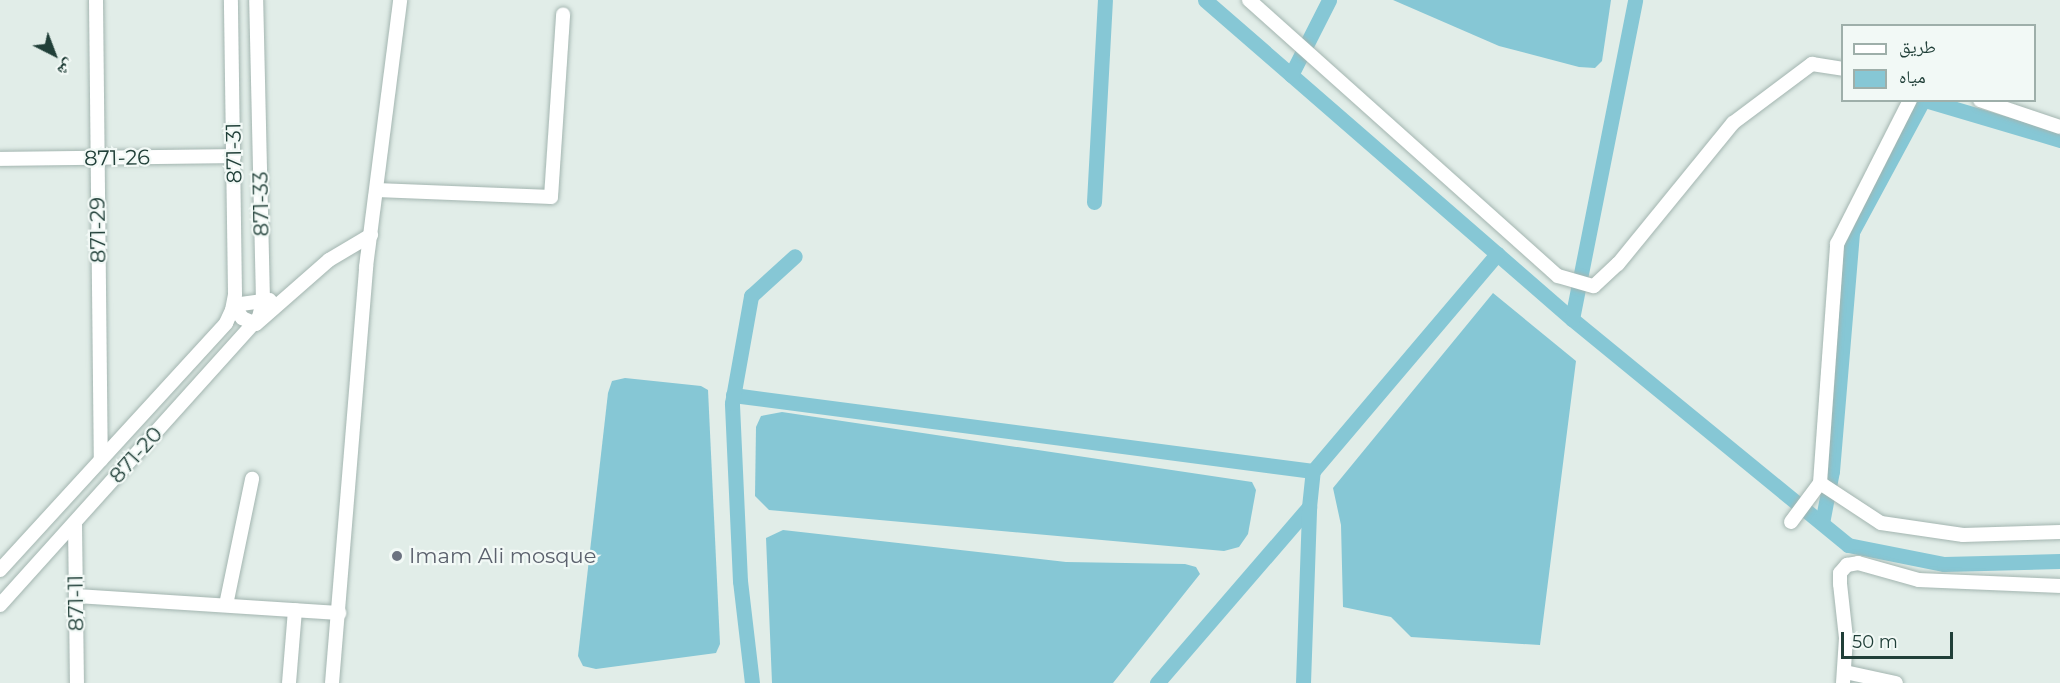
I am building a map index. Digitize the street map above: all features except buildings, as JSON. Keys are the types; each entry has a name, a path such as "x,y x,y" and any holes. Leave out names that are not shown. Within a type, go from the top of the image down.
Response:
{"street":[{"name":"871-29","path":"96,0 101,460"},
{"name":"871-31","path":"231,0 234,305"},
{"name":"871-33","path":"256,0 263,301"},
{"path":"332,683 371,235 400,0"},
{"path":"1249,0 1558,276 1594,286 1618,264 1733,123 1812,64 1841,69"},
{"path":"377,190 551,197 563,14"},
{"path":"1791,522 1820,483 1837,244 1909,102"},
{"path":"1986,102 2060,127"},
{"name":"871-26","path":"0,159 234,156"},
{"path":"329,260 256,324 242,318 234,305 276,297 308,270 371,235"},
{"name":"871-20","path":"0,605 256,324 263,301"},
{"name":"871-20","path":"0,570 226,323 234,305"},
{"path":"226,605 252,479"},
{"path":"1820,483 1881,524 1963,535 2060,532"},
{"name":"871-11","path":"75,523 77,683"},
{"path":"1896,683 1844,678 1840,573 1847,565 1858,563 1919,580 2060,586"},
{"path":"76,596 339,613"},
{"path":"289,683 295,610"}],"water":[{"path":"1393,0 1611,0 1602,61 1595,68 1579,67 1499,46"},
{"path":"1493,293 1576,361 1540,645 1411,637 1391,617 1343,607 1341,525 1333,488"},
{"path":"625,378 701,386 708,390 720,644 716,653 596,669 583,666 578,656 608,393 612,381"},
{"path":"782,412 1252,482 1256,490 1248,534 1239,547 1224,551 769,510 755,496 756,427 761,416"},
{"path":"783,530 1066,562 1185,564 1196,567 1200,574 1113,683 772,683 766,538"}],"waterway":[{"path":"1094,202 1105,0"},
{"path":"1205,0 1572,319 1848,545 1944,564 2060,561"},
{"path":"1291,75 1329,0"},
{"path":"1572,319 1635,0"},
{"path":"1822,523 1832,471 1852,232 1922,102"},
{"path":"1932,102 2060,140"},
{"path":"733,395 1313,471 1497,254"},
{"path":"752,683 740,581 732,403 751,296 795,256"},
{"path":"1157,683 1309,507 1313,471"},
{"path":"1303,683 1309,507"}],"place":[{"name":"Imam Ali mosque","path":"397,556"}]}
